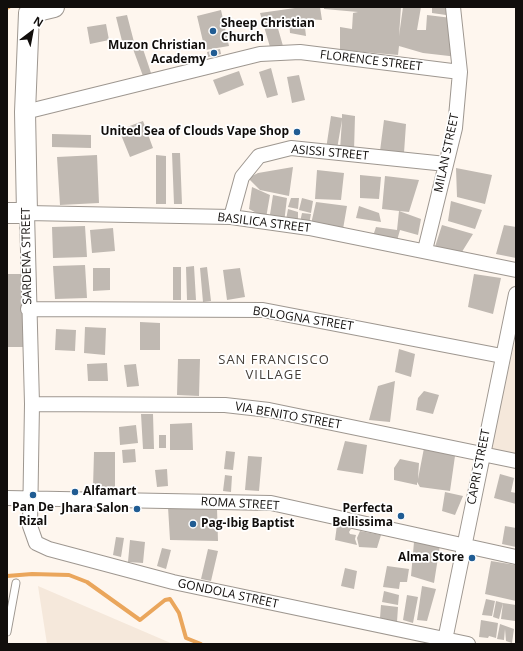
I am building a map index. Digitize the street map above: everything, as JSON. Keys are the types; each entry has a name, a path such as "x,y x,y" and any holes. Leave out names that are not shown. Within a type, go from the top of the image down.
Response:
{"street":[{"path":"28,10 54,7"},
{"name":"MILAN STREET","path":"425,250 455,128 460,72 453,7"},
{"name":"SARDENA STREET","path":"28,10 25,112 28,309 32,404 31,498"},
{"name":"FLORENCE STREET","path":"25,112 260,54 300,52 460,72"},
{"name":"ASISSI STREET","path":"231,217 242,177 259,156 291,148 446,164"},
{"name":"BASILICA STREET","path":"7,213 231,217 309,228 425,250 516,270"},
{"name":"CAPRI STREET","path":"445,640 502,356 516,294"},
{"name":"BOLOGNA STREET","path":"28,309 263,310 502,356"},
{"name":"VIA BENITO STREET","path":"32,404 225,405 269,410 516,461"},
{"name":"ROMA STREET","path":"7,498 271,503 516,557"},
{"name":"GONDOLA STREET","path":"31,498 30,526 36,543 49,549 173,582 468,644"}],"lane":[{"path":"7,632 16,583"}],"shaded area":[{"path":"516,338 516,455 489,449"},
{"path":"38,586 173,644 47,644"}],"building":[{"path":"302,7 320,7 322,20 304,19 306,36 290,33 289,20 277,25 283,46 270,47 260,13"},
{"path":"324,7 401,7 399,36 403,7 421,7 417,30 426,30 427,15 460,19 458,57 423,53 399,46 398,55 340,50 340,27 352,29 353,13 358,12 324,9"},
{"path":"432,7 459,7 460,17 432,13"},
{"name":"Sheep Christian Church","path":"221,10 229,46 205,50 197,16"},
{"path":"127,15 134,42 123,45 116,17"},
{"path":"106,24 109,40 90,44 87,27"},
{"path":"142,46 151,73 143,76 133,49"},
{"name":"Muzon Christian Academy","path":"220,49 221,54 208,57 207,52"},
{"path":"271,68 278,95 267,98 259,72"},
{"path":"239,71 244,85 219,95 213,80"},
{"path":"299,75 305,100 292,103 287,77"},
{"path":"342,114 355,116 354,151 340,150 342,120 337,149 326,149 331,116 342,118"},
{"path":"384,120 406,124 404,153 380,151"},
{"path":"143,121 153,148 130,157 119,130"},
{"path":"52,134 91,135 91,148 52,147"},
{"path":"172,153 180,153 182,204 174,204"},
{"path":"97,155 99,203 60,205 57,157"},
{"path":"156,155 166,156 166,204 156,204"},
{"path":"293,167 289,196 260,190 248,178 258,173"},
{"path":"456,168 492,175 485,204 457,197"},
{"path":"317,170 344,173 341,200 315,199"},
{"path":"360,175 381,177 379,199 360,198"},
{"path":"385,176 419,180 409,212 382,209"},
{"path":"252,187 270,195 266,218 249,209"},
{"path":"273,195 287,198 284,223 269,221"},
{"path":"291,198 299,198 298,209 288,207"},
{"path":"302,198 313,201 311,213 299,210"},
{"path":"451,201 482,210 475,229 448,221"},
{"path":"316,202 347,206 343,229 311,224"},
{"path":"359,206 379,213 381,222 356,218"},
{"path":"288,209 298,212 298,221 286,220"},
{"path":"399,211 421,219 418,235 400,230 396,244 373,236 376,227 397,230"},
{"path":"302,213 311,214 309,224 300,222"},
{"path":"442,225 473,234 460,255 434,250"},
{"path":"504,225 516,227 516,258 496,254"},
{"path":"85,226 87,257 53,258 52,227"},
{"path":"113,228 115,251 92,253 90,230"},
{"path":"85,265 87,298 55,299 53,266"},
{"path":"194,266 196,300 187,300 186,267"},
{"path":"173,267 181,267 181,300 173,300"},
{"path":"207,267 211,301 203,302 200,268"},
{"path":"93,268 110,268 110,290 93,291"},
{"path":"240,268 245,297 227,300 223,270"},
{"path":"7,274 22,274 23,347 7,347"},
{"path":"474,274 501,278 493,314 468,307"},
{"path":"140,322 160,323 160,350 140,350"},
{"path":"85,327 106,328 105,355 84,353"},
{"path":"56,329 76,330 75,351 55,350"},
{"path":"399,349 415,354 411,377 395,372"},
{"path":"178,359 200,359 199,396 177,395"},
{"path":"107,363 108,381 88,381 87,364"},
{"path":"136,364 139,386 127,387 124,365"},
{"path":"395,381 390,422 369,420 378,386"},
{"path":"424,391 439,395 433,414 416,410 418,398"},
{"path":"141,414 153,414 154,449 143,449"},
{"path":"192,423 193,450 170,450 170,424"},
{"path":"136,425 138,443 120,445 119,427"},
{"path":"159,435 166,435 166,448 159,448"},
{"path":"345,441 367,445 363,474 337,470"},
{"path":"424,448 455,456 450,491 420,487 417,482 417,485 394,480 394,468 400,459 419,463 418,479"},
{"path":"135,449 136,462 123,463 122,450"},
{"path":"226,451 235,452 233,470 224,469"},
{"path":"94,452 115,452 115,488 93,488"},
{"path":"248,456 262,457 259,491 245,490"},
{"path":"167,469 168,486 157,487 155,470"},
{"path":"500,474 514,478 511,492 516,493 516,504 494,498"},
{"path":"225,475 232,476 231,492 223,491"},
{"path":"445,492 463,496 455,515 442,511"},
{"name":"Pag-Ibig Baptist","path":"168,507 217,508 218,541 170,540"},
{"path":"337,525 351,529 349,532 350,534 356,535 355,539 357,545 335,540"},
{"path":"505,526 516,528 516,547 502,544"},
{"path":"360,531 381,535 377,548 359,547 357,538"},
{"path":"116,537 124,538 121,557 113,555"},
{"path":"130,540 145,542 143,563 128,562"},
{"path":"414,542 440,545 434,583 411,576"},
{"path":"162,548 171,550 166,569 157,566"},
{"path":"208,549 218,551 211,581 201,579"},
{"path":"491,561 516,565 516,601 485,594"},
{"path":"387,566 409,569 407,582 400,582 399,589 383,587"},
{"path":"345,568 357,571 354,589 341,586"},
{"path":"422,586 436,589 427,621 417,620"},
{"path":"384,591 399,595 398,605 382,602"},
{"path":"407,595 418,597 413,623 403,620"},
{"path":"486,599 495,601 492,616 482,615"},
{"path":"496,601 503,603 499,619 493,617"},
{"path":"503,603 516,605 515,621 501,619"},
{"path":"381,605 398,607 397,622 380,618"},
{"path":"481,620 498,623 496,638 489,636 488,638 479,637"},
{"path":"500,624 514,629 512,643 506,641 505,629 504,640 497,639"}],"waterway":[{"path":"7,576 32,574 69,575 87,582 140,620 165,600 170,599 179,613 186,638 201,644"}],"place":[{"name":"Sheep Christian Church","path":"213,31"},
{"name":"Muzon Christian Academy","path":"214,53"},
{"name":"United Sea of Clouds Vape Shop","path":"297,132"},
{"name":"Alfamart","path":"75,492"},
{"name":"Pan De Rizal","path":"33,495"},
{"name":"Jhara Salon","path":"137,509"},
{"name":"Perfecta Bellissima","path":"401,516"},
{"name":"Pag-Ibig Baptist","path":"193,524"},
{"name":"Alma Store","path":"472,558"}],"district":[{"name":"SAN FRANCISCO VILLAGE","path":"274,368"}]}
